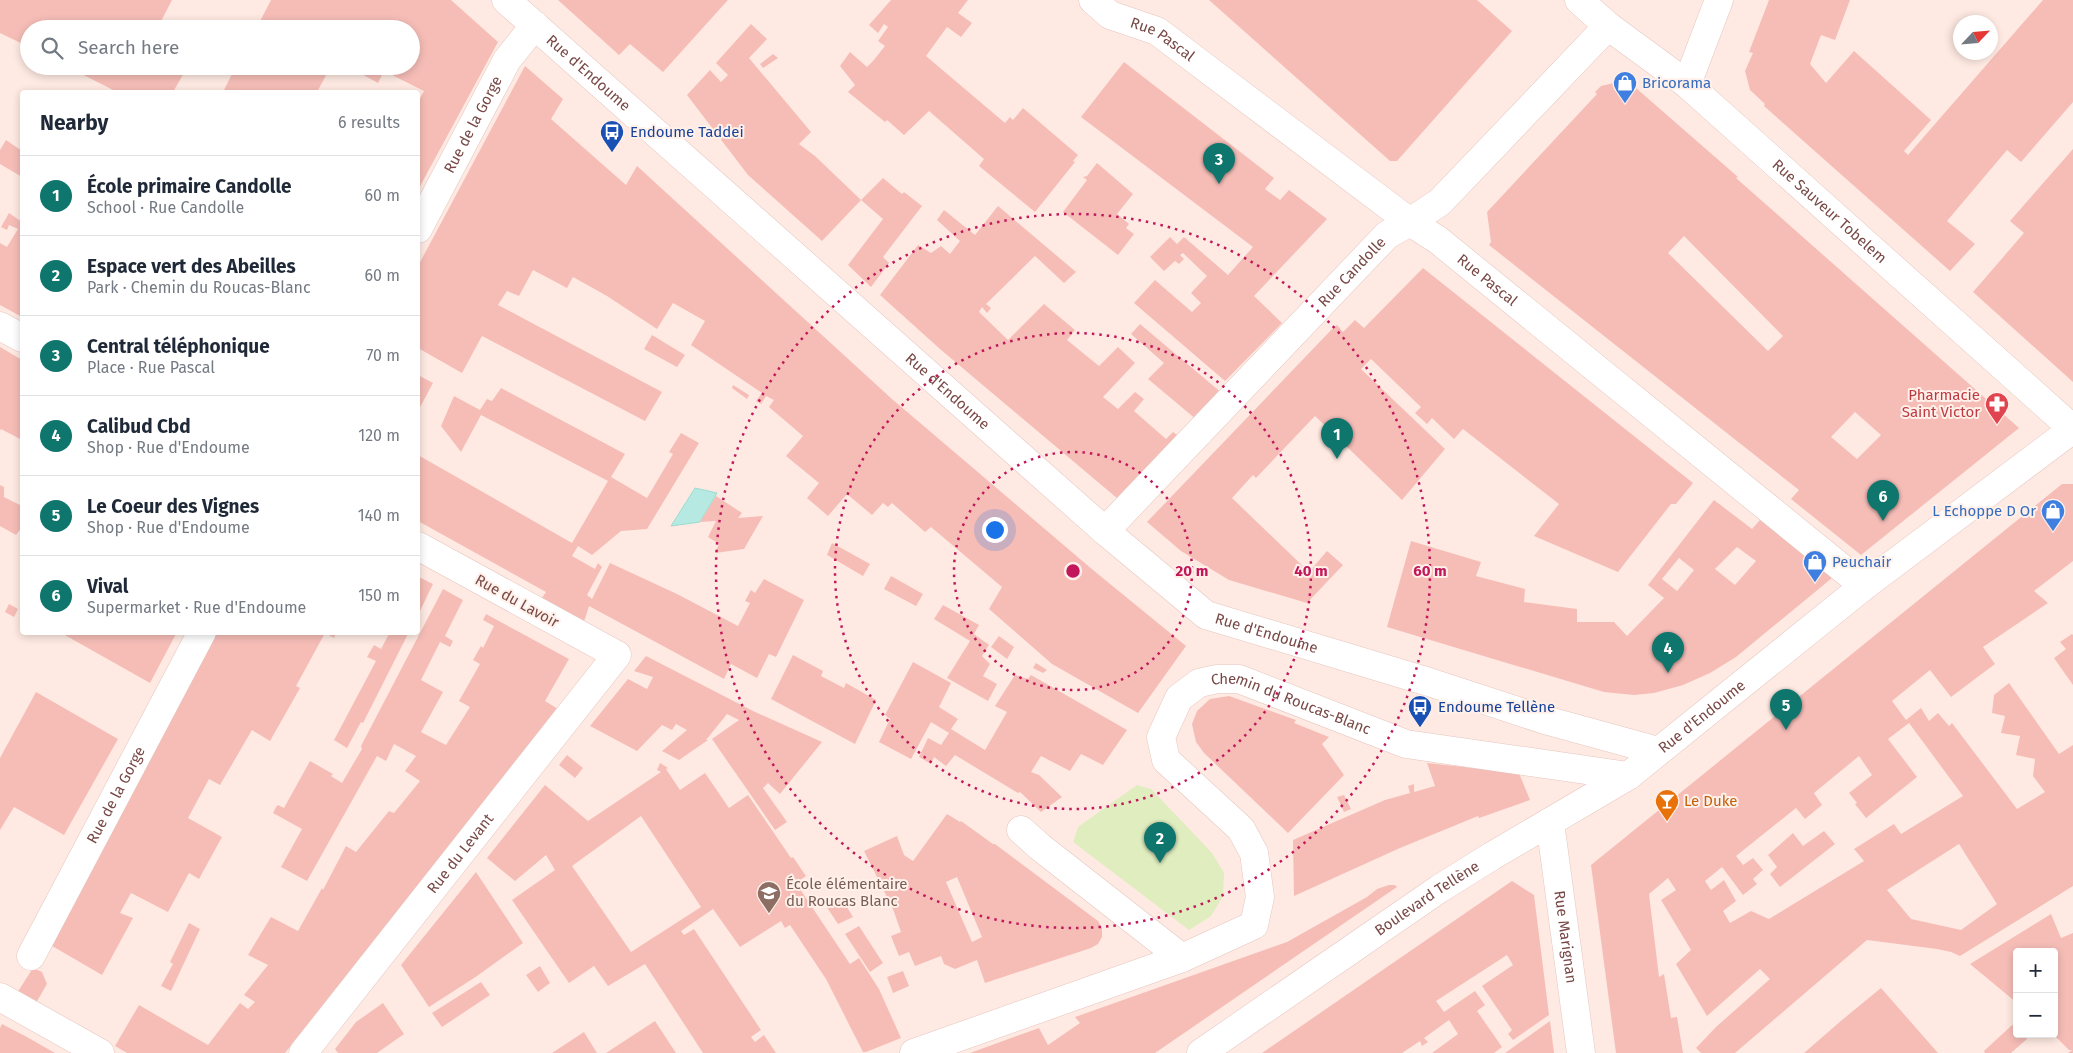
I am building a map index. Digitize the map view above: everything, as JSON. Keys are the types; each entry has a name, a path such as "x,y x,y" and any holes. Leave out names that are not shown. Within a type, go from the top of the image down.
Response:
{"street":[{"name":"Rue d'Endoume","path":"506,0 1105,531 1206,615 1429,682 1545,720 1658,751 1864,586 2073,429"},
{"name":"Rue Pascal","path":"1093,0 1110,14 1157,31 1410,222 1438,240 1864,586"},
{"name":"Rue Sauveur Tobelem","path":"1579,0 1608,26 1687,84 2073,429"},
{"path":"1687,84 1719,0"},
{"name":"Rue de la Gorge","path":"420,225 507,60 535,25"},
{"name":"Rue Candolle","path":"1105,531 1387,235 1440,202 1608,26"},
{"path":"0,326 20,337"},
{"name":"Rue du Lavoir","path":"420,547 617,655"},
{"name":"Rue de la Gorge","path":"31,956 200,635"},
{"name":"Rue du Levant","path":"303,1053 617,655"},
{"name":"Chemin du Roucas-Blanc","path":"914,1053 1182,958 1254,925 1260,897 1254,853 1241,829 1166,760 1161,737 1170,716 1179,698 1199,683 1217,679 1239,680 1406,744 1628,776"},
{"name":"Boulevard Tellène","path":"1201,1053 1439,889 1628,776 1658,751"},
{"name":"Rue Marignan","path":"1550,822 1582,1053"},
{"path":"1021,830 1182,958"},
{"path":"0,998 100,1053"}],"green space":[{"path":"1137,785 1151,789 1212,853 1224,873 1223,896 1211,916 1189,930 1073,842 1078,827"}],"water":[{"path":"695,488 717,493 700,522 671,526"}],"building":[{"path":"0,0 172,0 162,20 20,20 20,43 0,33"},
{"path":"271,0 451,0 498,42 420,186 420,98 424,91 392,75 420,75 420,20 261,20"},
{"path":"558,0 728,0 663,72 630,44 619,55"},
{"path":"891,0 968,0 958,13 972,23 961,37 947,27 926,56 1005,123 1010,117 1013,120 1023,108 1078,155 1073,161 1075,162 1035,212 979,166 984,159 929,111 904,135 887,120 885,122 848,92 855,85 840,66 850,52 867,67 885,46 878,41 888,27 884,24 878,33 869,25"},
{"path":"1209,0 1477,0 1512,31 1397,161 1390,161"},
{"path":"1769,0 1850,0 1835,40 1821,35 1810,64 1826,83 1854,51 1931,120 1904,151 1908,155 1991,60 1998,60 1998,52 2043,0 2073,0 2073,102 2021,162 2007,150 1947,221 1975,244 1950,271 1764,106 1765,104 1750,90 1745,71 1753,53 1749,52"},
{"path":"751,24 767,39 749,58 811,132 799,144 815,156 861,200 822,241 748,175 687,95 710,70 721,82 728,75 716,63"},
{"path":"773,54 778,58 763,68 760,64"},
{"path":"1124,62 1274,178 1265,189 1280,200 1289,190 1327,219 1254,296 1282,323 1225,381 1134,303 1155,280 1192,312 1201,303 1191,293 1207,276 1183,253 1180,255 1184,259 1179,264 1175,261 1164,271 1150,257 1170,237 1177,244 1184,237 1228,275 1253,247 1081,117"},
{"path":"525,66 563,99 551,119 626,185 637,166 892,399 1093,570 1186,646 1138,713 1052,664 989,609 1002,587 931,527 925,532 892,503 888,507 883,503 872,515 847,494 828,516 807,498 819,483 786,456 803,436 769,407 774,400 766,396 761,404 756,401 762,393 691,345 705,321 673,303 657,329 607,296 573,277 567,288 533,270 519,296 507,291 498,305 662,392 645,421 482,336 462,373 420,349 420,262"},
{"path":"84,75 183,75 174,90 113,90"},
{"path":"232,75 326,75 318,90 224,90"},
{"path":"363,75 382,75 378,83"},
{"path":"1622,81 1636,88 2019,428 1861,555 1791,499 1799,490 1489,245 1491,242 1487,212 1597,94 1595,92 1601,86","holes":["1684,236 1783,336 1768,351 1668,253","1855,412 1881,435 1857,459 1831,437"]},
{"path":"6,140 20,150 20,176 0,164 0,150"},
{"path":"2073,149 2073,382 1973,292 2024,233 2010,221"},
{"path":"1097,163 1133,194 1117,214 1129,224 1126,228 1134,234 1118,255 1063,212 1087,180 1083,177 1087,176"},
{"path":"883,178 902,194 904,192 922,206 883,257 889,263 871,287 848,265 883,219 861,200"},
{"path":"998,206 1076,272 1064,283 1035,256 986,304 991,308 987,313 982,307 979,312 1008,340 1044,304 1075,330 1067,340 1099,366 1118,347 1135,363 1103,397 1118,409 1135,392 1144,399 1134,411 1166,439 1173,432 1180,437 1118,499 940,349 880,295 918,245 931,253 941,246 950,254 960,241 937,220 944,210 975,235"},
{"path":"9,213 20,221 20,316 0,305 0,243 7,247 18,229 9,225 7,230 1,227"},
{"path":"1423,268 1693,483 1676,504 1671,504 1618,572 1534,536 1559,504 1463,429 1454,439 1432,418 1427,424 1415,413 1421,407 1371,359 1361,369 1445,449 1402,500 1315,416 1256,478 1253,475 1232,498 1309,572 1327,551 1343,565 1307,603 1229,580 1181,551 1147,522 1334,327 1337,325 1343,332 1355,320 1364,328"},
{"path":"1140,324 1223,394 1197,420 1148,379 1164,363 1131,334"},
{"path":"652,335 685,355 677,367 644,349"},
{"path":"0,347 20,359 20,439 1,429 0,431"},
{"path":"420,376 433,383 420,407"},
{"path":"733,385 749,395 747,399 732,388"},
{"path":"501,388 625,454 611,477 647,498 673,454 669,452 681,433 699,443 647,529 621,531 592,555 578,546 572,556 595,569 598,563 602,567 587,595 592,599 610,563 677,594 738,626 750,603 745,601 751,590 755,593 764,579 804,600 776,657 769,654 757,678 731,664 724,679 589,606 583,625 539,602 546,592 420,522 420,456 572,543 608,481 481,415 461,452 441,426 454,396 480,410 487,399 492,401"},
{"path":"2062,484 2073,484 2073,561 2034,591 2048,603 1983,647 1995,664 1951,697 1930,670 1892,701 1906,720 1921,708 1929,721 1938,713 1949,726 1952,723 2017,809 2045,792 2033,776 2035,759 2016,755 2020,736 2001,733 2005,716 1992,713 1994,695 2009,683 2059,754 2073,745 2073,886 1960,956 1937,949 1867,940 1735,1053 1701,1053 1696,1048 1716,1027 1770,979 1760,969 1707,1016 1676,964 1691,950 1661,900 1676,890 1668,878 1649,894 1659,977 1664,974 1671,1018 1677,1017 1683,1053 1616,1053 1591,865","holes":["1909,723 1963,796 1901,834 1894,824 1854,849 1864,861 1769,919 1751,911 1730,923 1723,911 1736,901 1724,880 1711,890 1705,881 1722,867 1743,895 1757,884 1753,879 1763,870 1753,858 1743,865 1736,856 1796,808 1805,819 1822,805 1814,793 1859,756 1872,775 1849,793 1866,818 1917,777 1888,739","1959,844 1997,904 1961,930 1911,919 1887,890"]},
{"path":"0,485 4,487 4,497 20,505 20,530 16,535 0,526"},
{"path":"716,496 742,513 738,518 763,516 744,549 715,553 719,544 708,537 716,521 700,522"},
{"path":"1714,500 1752,529 1760,520 1832,578 1736,657 1710,673 1683,685 1654,693 1634,695 1604,692 1387,627 1411,541 1481,562 1476,576 1525,589 1524,602 1577,609 1577,622 1614,622 1627,636 1664,598 1648,585","holes":["1737,547 1756,561 1735,585 1715,569","1679,558 1694,570 1677,591 1662,579"]},
{"path":"832,543 870,564 863,576 827,555"},
{"path":"891,576 923,594 916,606 884,589"},
{"path":"420,578 433,584 420,611"},
{"path":"443,589 463,600 445,636 453,641 450,647 440,642 421,680 443,692 421,732 446,745 470,707 459,701 480,664 473,660 481,646 483,648 494,626 483,620 486,614 569,659 545,701 558,709 285,1053 127,1053 115,1046 139,1005 208,1045 240,1003 248,1009 255,1002 244,995 268,965 248,955 271,917 298,931 322,888 323,890 346,846 356,852 389,811 394,813 420,781 405,771 416,756 394,744 386,761 377,756 307,881 281,867 302,829 273,813 276,807 278,805 284,808 310,761 333,774 331,776 342,783 362,749 361,746"},
{"path":"9,604 18,609 14,617 5,612"},
{"path":"943,605 979,625 974,634 989,645 982,656 990,664 983,676 997,684 988,701 947,678 970,641 934,619"},
{"path":"2072,634 2073,685 2054,658 2066,649 2060,642"},
{"path":"65,635 175,635 150,683"},
{"path":"215,635 324,635 296,686 300,688 270,741 252,730 220,785 209,779 188,818 222,837 199,879 189,873 168,912 131,893 120,913 133,918 102,975 47,943"},
{"path":"388,635 407,635 363,723 361,722 347,748 334,740 376,661 367,657 374,645 381,649"},
{"path":"999,636 1014,647 1007,659 991,647"},
{"path":"793,655 823,671 821,676 844,688 846,683 876,700 855,744 771,699"},
{"path":"646,656 753,711 822,742 780,794 768,783 763,788 787,822 775,830 712,739 739,720 727,714 706,740 708,740 679,760 662,751 687,730 676,724 672,730 662,725 637,751 590,726 628,679 647,689 653,677 634,671"},
{"path":"913,662 951,683 939,707 958,719 951,729 985,750 1007,712 995,706 1015,675 1028,679 1031,675 1127,730 1103,765 1081,754 1070,771 1041,756 1031,772 1039,775 1062,797 1041,812 1020,792 1018,793 955,755 946,766 934,757 931,764 919,757 928,738 941,745 949,733 931,722 911,759 879,742 890,719 885,715"},
{"path":"1036,663 1047,670 1043,673 1033,668"},
{"path":"36,692 118,739 64,835 14,807 0,830 0,758"},
{"path":"1229,696 1296,720 1294,723 1329,737 1322,744 1344,775 1288,833 1204,753 1196,742 1192,724 1197,711 1210,699"},
{"path":"567,755 583,768 575,778 559,765"},
{"path":"660,763 668,768 666,769 680,790 705,773 729,808 748,795 791,858 793,857 806,876 796,883 850,964 859,958 879,989 901,1038 863,1052 826,979 790,925 785,928 781,921 740,947 713,909 681,931 684,935 694,929 761,1030 751,1037 755,1042 764,1035 776,1053 703,1053 645,964 608,986 594,966 569,983 512,900 555,870 546,855 515,881 487,858 545,785 588,821 661,772 657,770","holes":["641,816 701,907 631,952 572,866"]},
{"path":"1427,763 1519,773 1530,800 1479,818 1478,816 1400,848 1294,896 1293,840 1385,800 1410,793 1408,786 1414,784 1414,792 1435,786"},
{"path":"1344,795 1351,809 1344,812 1337,797"},
{"path":"947,814 995,844 1098,921 1102,928 1102,937 1098,944 1091,948 985,983 977,960 955,969 944,964 941,956 915,966 909,952 899,956 891,936 901,932 893,909 864,851 897,836 904,855 913,861","holes":["957,877 982,937 972,942 946,882"]},
{"path":"1824,831 1835,844 1780,887 1770,874 1777,867 1768,855 1793,833 1803,846"},
{"path":"476,872 523,943 429,1007 401,965"},
{"path":"1512,881 1534,895 1549,1015 1513,1040 1508,1034 1512,1030 1482,986 1513,965 1507,955 1436,1001 1444,1012 1475,991 1485,1005 1477,1011 1502,1047 1494,1053 1432,1053 1458,1034 1449,1020 1424,1038 1428,1042 1422,1046 1420,1041 1402,1053 1262,1053"},
{"path":"1389,885 1397,887 1155,1053 970,1053 1039,1028 1048,1045 1080,1023 1075,1017 1287,942 1367,897 1377,889"},
{"path":"841,897 853,917 838,924 826,906"},
{"path":"2051,914 2061,938 2073,933 2073,1053 2068,1053 2072,1050 2069,1050 2057,1038 2058,948 2013,948 2013,1000 1970,964"},
{"path":"189,923 200,929 171,991 161,986 173,964 170,962"},
{"path":"859,926 883,963 870,972 845,934"},
{"path":"540,966 550,983 538,992 526,975"},
{"path":"33,968 42,972 47,984 36,1003 17,993"},
{"path":"903,971 909,986 893,993 887,977"},
{"path":"481,982 490,995 442,1027 432,1013"},
{"path":"1881,988 1938,1053 1804,1053 1842,1020"},
{"path":"383,1003 404,1034 377,1053 338,1053 335,1049 356,1022"},
{"path":"655,1021 676,1053 606,1053"},
{"path":"1550,1021 1554,1053 1505,1053"},
{"path":"2,1024 55,1053 0,1053 0,1028"},
{"path":"2012,1025 2013,1038 2027,1039 2011,1053 1985,1053 1984,1051"},
{"path":"584,1032 597,1053 552,1053"}],"place":[{"name":"Bricorama","path":"1625,104"},
{"name":"Endoume Taddei","path":"612,153"},
{"name":"Central téléphonique","path":"1219,184"},
{"name":"Pharmacie Saint Victor","path":"1997,425"},
{"name":"École primaire Candolle","path":"1337,459"},
{"name":"Vival","path":"1883,521"},
{"name":"L Echoppe D Or","path":"2053,532"},
{"name":"Peuchair","path":"1815,583"},
{"name":"Calibud Cbd","path":"1668,673"},
{"name":"Endoume Tellène","path":"1420,728"},
{"name":"Le Coeur des Vignes","path":"1786,730"},
{"name":"Le Duke","path":"1667,822"},
{"name":"Espace vert des Abeilles","path":"1160,863"},
{"name":"École élémentaire du Roucas Blanc","path":"769,914"}]}
